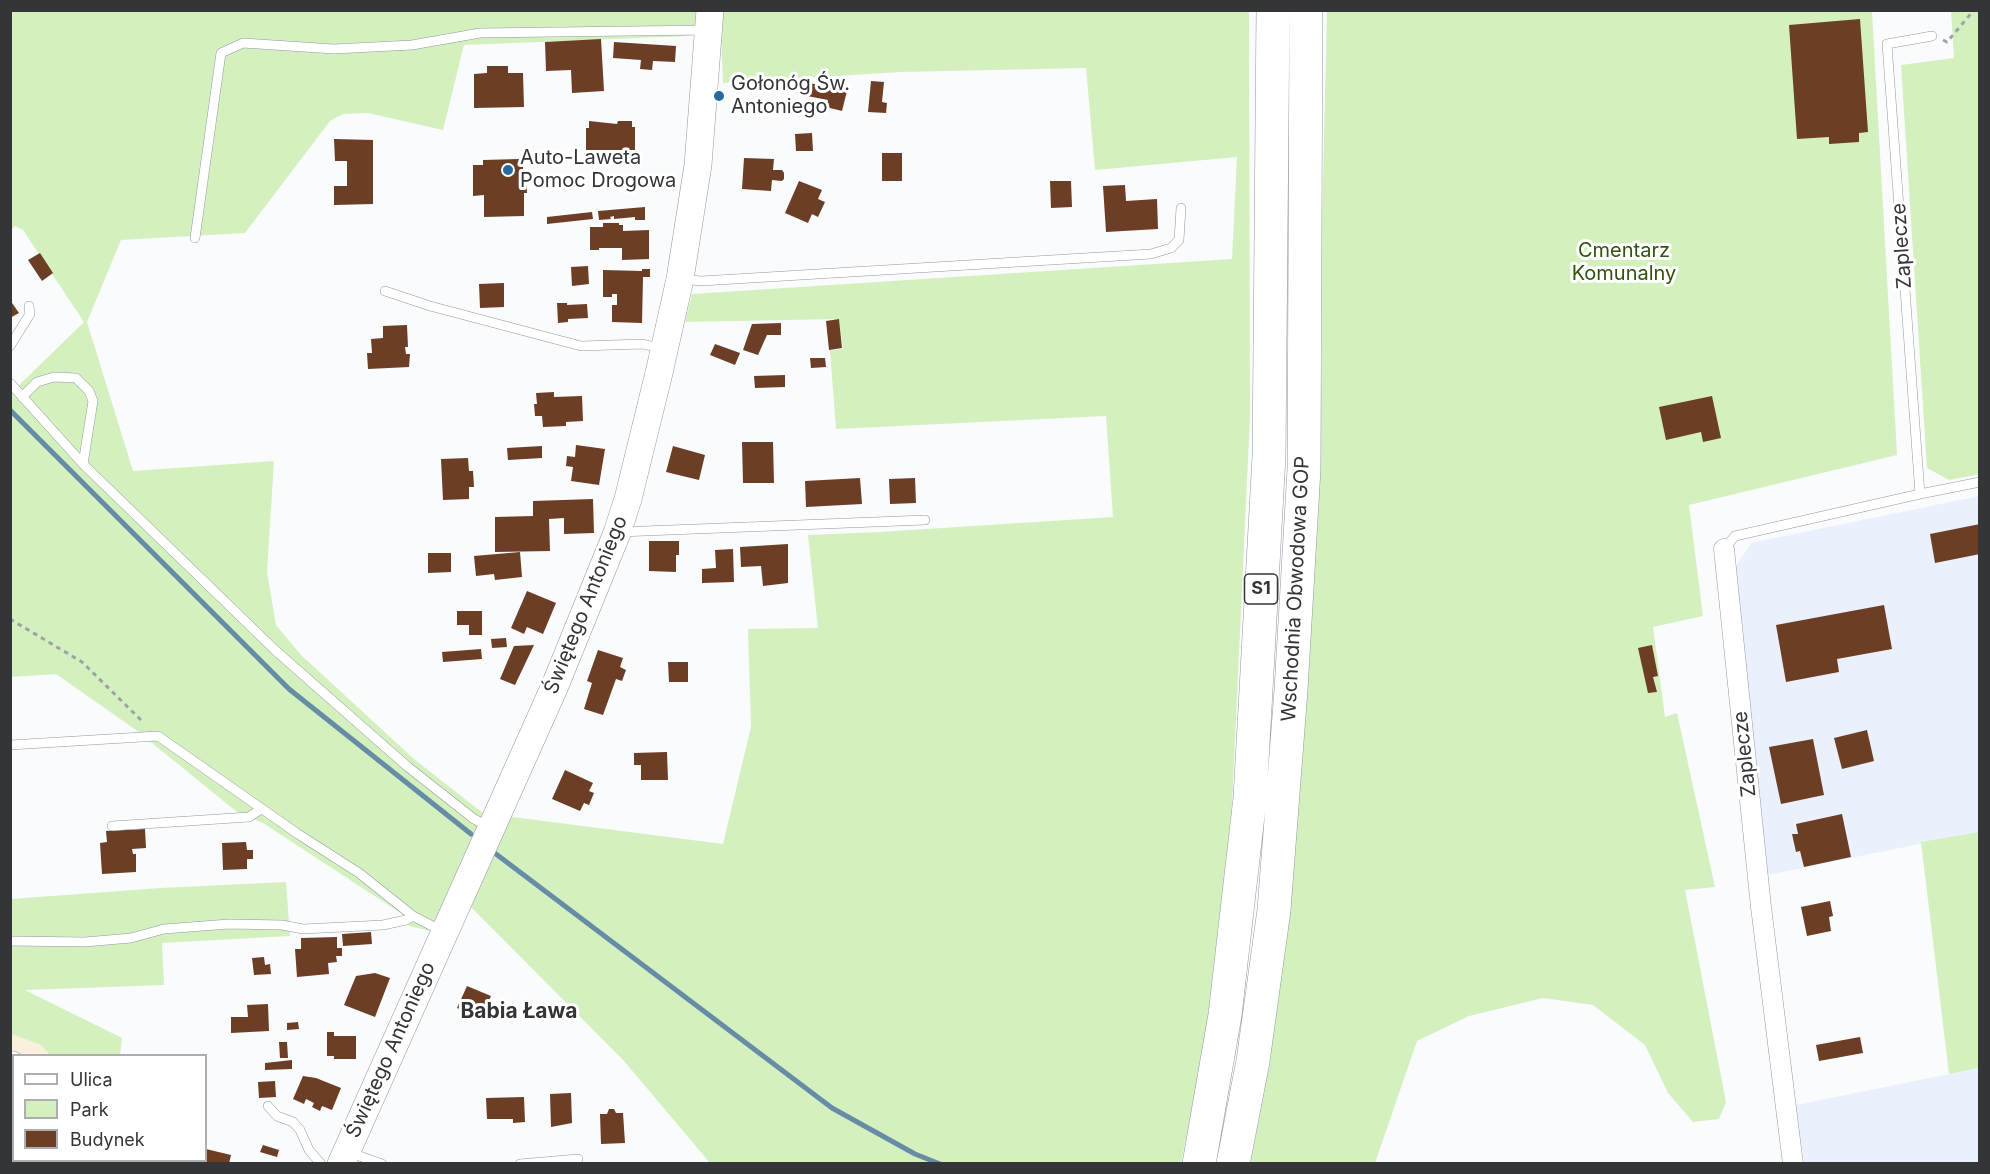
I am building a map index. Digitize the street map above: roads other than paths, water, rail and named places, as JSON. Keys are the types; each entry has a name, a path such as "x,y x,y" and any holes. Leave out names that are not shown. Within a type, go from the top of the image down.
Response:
{"highway":[{"name":"Wschodnia Obwodowa GOP","path":"1198,1164 1225,1015 1250,798 1269,456 1273,10"},
{"name":"Wschodnia Obwodowa GOP","path":"1233,1164 1253,1061 1274,910 1292,678 1304,469 1306,10"}],"street":[{"name":"Świętego Antoniego","path":"343,1157 554,688 628,499 680,279 698,165 709,20"},
{"name":"Zaplecze","path":"1724,549 1761,907 1793,1164"}],"lane":[{"path":"195,238 221,52 243,43 334,49 412,45 480,33 709,20"},
{"name":"Zaplecze","path":"1920,494 1887,44 1932,36"},
{"path":"680,279 701,281 1151,254 1171,248 1179,240 1181,208"},
{"path":"386,291 430,306 581,346 643,344 665,350"},
{"path":"10,346 30,314 29,306"},
{"path":"22,398 38,382 54,378 76,378 89,391 93,401 83,464"},
{"path":"10,383 83,464 276,651 408,767 474,819 490,827"},
{"name":"Zaplecze","path":"1724,549 1735,536 1980,482"},
{"path":"617,532 925,520"},
{"path":"10,745 158,736 261,809 359,873 413,916 443,932"},
{"path":"112,826 249,817 261,809"},
{"path":"10,941 85,942 131,938 164,929 229,924 282,925 303,929 383,925 406,920 413,916"},
{"path":"268,1106 277,1116 293,1122 300,1130 309,1150 321,1164"},
{"path":"343,1157 382,1164"},
{"path":"520,1164 578,1159"}],"waterway":[{"path":"10,410 289,689 471,834"},
{"path":"492,851 832,1108 915,1154 940,1164"}],"place":[{"name":"Gołonóg Św. Antoniego","path":"719,96"},
{"name":"Auto-Laweta Pomoc Drogowa","path":"508,170"}],"district":[{"name":"Babia Ława","path":"519,1012"}],"park label":[{"name":"Cmentarz Komunalny","path":"1624,262"}]}
